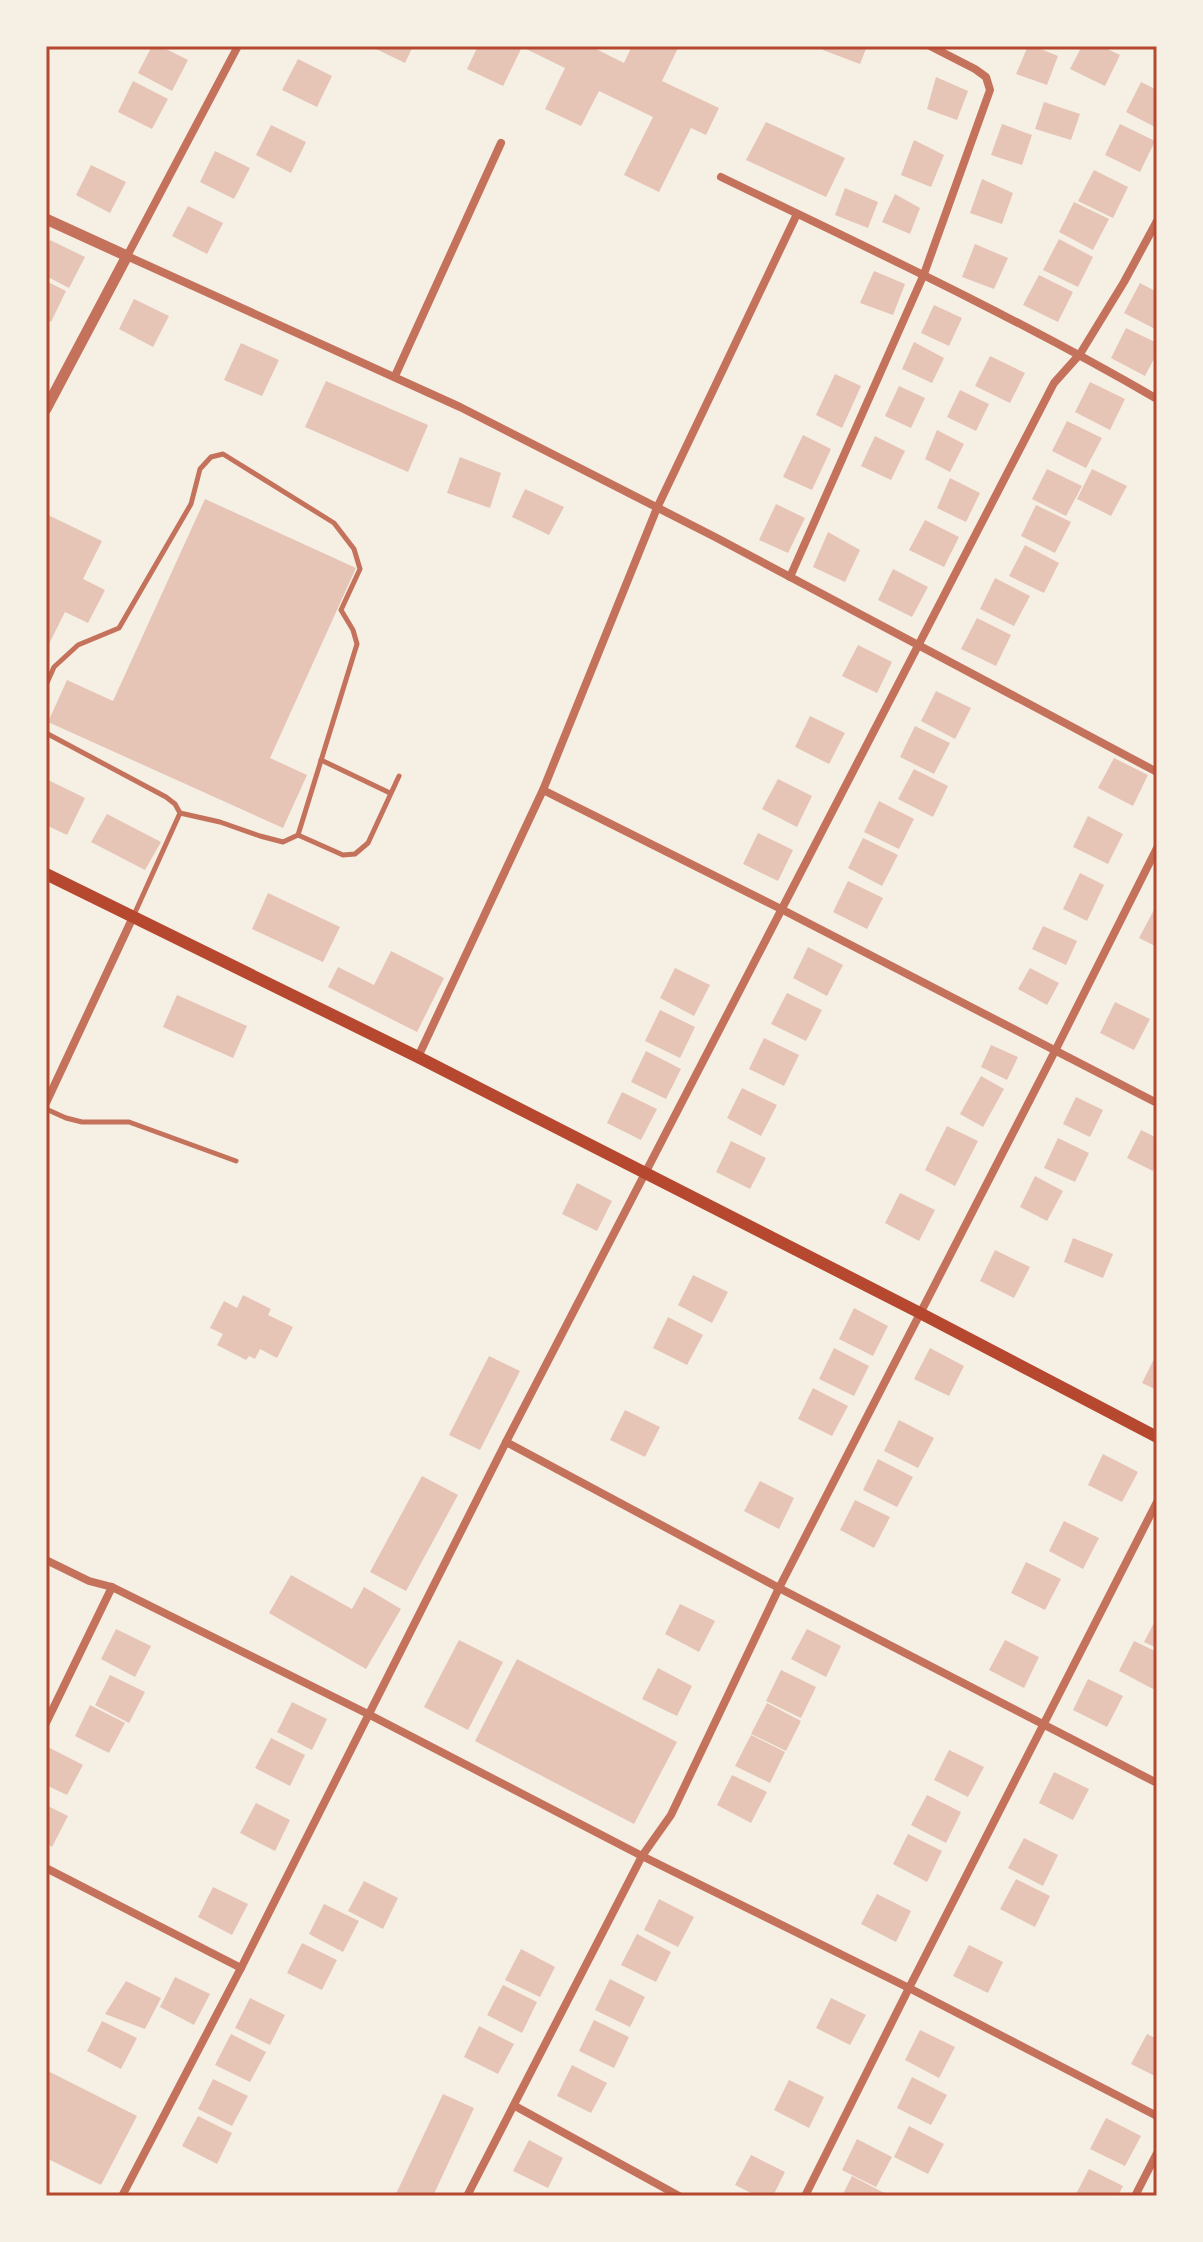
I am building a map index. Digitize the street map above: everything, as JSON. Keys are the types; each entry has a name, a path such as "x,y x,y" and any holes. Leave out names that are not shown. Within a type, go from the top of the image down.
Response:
{"main road":[{"path":"46,874 418,1057 1157,1437"}],"street":[{"path":"46,409 238,46"},
{"path":"790,577 924,274 990,90 986,77 930,46"},
{"path":"395,376 501,143"},
{"path":"721,177 924,274 1080,354 1157,399"},
{"path":"418,1057 543,790 657,508 797,214"},
{"path":"46,219 460,407 790,577 1157,772"},
{"path":"122,2196 644,1173 1054,383 1080,354 1157,221"},
{"path":"543,790 1157,1103"},
{"path":"467,2196 642,1856 671,1815 779,1588 1157,848"},
{"path":"46,1106 133,917"},
{"path":"506,1442 779,1588 1157,1783"},
{"path":"805,2196 1157,1502"},
{"path":"46,1560 89,1581 112,1587 368,1714 1157,2116"},
{"path":"46,1723 112,1587"},
{"path":"46,1868 241,1968"},
{"path":"515,2106 679,2196"},
{"path":"1135,2196 1157,2153"}],"lane":[{"path":"46,685 54,667 78,645 119,628 191,504 200,469 211,457 223,454 334,523 354,549 360,569 341,610 357,644 298,835 283,842 180,813 166,797 46,733"},
{"path":"321,760 390,793"},
{"path":"298,835 343,855 355,854 368,843 399,776"},
{"path":"133,917 180,813"},
{"path":"46,1106 66,1118 82,1122 129,1122 236,1161"}],"building":[{"path":"152,46 160,46 188,60 172,91 138,73"},
{"path":"370,46 413,46 405,63"},
{"path":"478,46 590,46 624,63 632,46 679,46 662,81 719,108 706,135 691,128 659,192 624,175 653,117 599,91 581,126 545,109 565,68 522,47 503,86 467,69"},
{"path":"825,46 867,46 860,64 823,50"},
{"path":"1028,46 1058,56 1047,85 1016,74"},
{"path":"1082,46 1101,46 1120,55 1105,86 1070,69"},
{"path":"298,59 332,76 317,107 282,90"},
{"path":"936,77 968,91 957,120 927,109"},
{"path":"133,81 168,99 152,129 118,112"},
{"path":"1141,82 1157,90 1157,128 1126,112"},
{"path":"1044,102 1080,114 1071,140 1035,129"},
{"path":"766,122 845,158 826,197 746,160"},
{"path":"1002,124 1032,135 1022,165 991,155"},
{"path":"1120,124 1155,141 1140,172 1105,155"},
{"path":"271,125 306,142 291,173 256,155"},
{"path":"914,140 944,155 931,187 901,175"},
{"path":"215,151 250,168 234,199 200,182"},
{"path":"91,165 126,182 110,213 76,195"},
{"path":"1094,170 1128,187 1113,218 1078,201"},
{"path":"982,179 1013,193 1002,224 970,213"},
{"path":"845,188 878,202 868,228 835,215"},
{"path":"895,194 920,208 910,234 882,222"},
{"path":"1074,202 1109,219 1093,250 1059,232"},
{"path":"188,206 223,223 207,254 172,236"},
{"path":"1059,239 1093,257 1078,287 1043,270"},
{"path":"50,240 85,257 69,288 46,276 46,248"},
{"path":"975,244 1008,258 994,289 962,277"},
{"path":"874,271 905,284 893,315 860,303"},
{"path":"1039,275 1073,292 1058,322 1023,305"},
{"path":"46,281 66,291 51,322 46,320"},
{"path":"1140,283 1157,292 1157,330 1124,313"},
{"path":"134,299 169,316 153,347 119,329"},
{"path":"934,305 962,318 949,346 921,333"},
{"path":"1126,328 1157,343 1157,353 1145,376 1111,358"},
{"path":"914,342 944,358 932,383 902,369"},
{"path":"241,343 279,360 262,396 224,380"},
{"path":"990,356 1025,373 1010,403 975,386"},
{"path":"835,374 861,386 842,428 816,415"},
{"path":"326,381 428,425 408,472 305,427"},
{"path":"1090,382 1125,399 1110,430 1075,412"},
{"path":"899,386 925,398 911,428 885,416"},
{"path":"960,390 989,404 976,431 947,417"},
{"path":"1067,421 1102,438 1086,468 1052,451"},
{"path":"937,430 964,444 950,472 925,459"},
{"path":"803,435 831,449 812,490 783,477"},
{"path":"875,436 905,451 891,480 861,466"},
{"path":"460,457 501,473 490,508 447,493"},
{"path":"1047,469 1082,486 1066,516 1032,499"},
{"path":"1092,469 1127,486 1111,516 1077,499"},
{"path":"950,478 980,493 966,522 937,508"},
{"path":"525,489 564,507 549,535 512,517"},
{"path":"205,499 356,568 270,758 307,775 283,828 48,722 67,680 113,701"},
{"path":"776,504 805,518 788,553 759,540"},
{"path":"1036,505 1071,522 1055,553 1021,536"},
{"path":"46,514 102,541 83,579 105,590 88,623 65,612 46,650"},
{"path":"925,520 959,537 944,567 909,550"},
{"path":"828,532 860,550 845,582 813,567"},
{"path":"1025,545 1059,563 1044,593 1009,576"},
{"path":"893,569 928,587 912,617 878,600"},
{"path":"995,578 1030,596 1014,626 980,609"},
{"path":"977,618 1011,635 996,666 961,649"},
{"path":"858,645 892,662 877,693 842,676"},
{"path":"936,691 971,708 955,739 921,721"},
{"path":"810,716 845,733 829,764 795,747"},
{"path":"915,726 950,743 934,774 900,757"},
{"path":"1114,758 1148,775 1133,806 1098,788"},
{"path":"914,769 948,786 933,817 898,799"},
{"path":"46,779 85,798 67,835 46,825"},
{"path":"778,779 812,796 797,827 762,809"},
{"path":"879,801 914,819 899,849 864,832"},
{"path":"107,814 161,842 145,870 91,842"},
{"path":"1088,816 1123,834 1108,864 1073,847"},
{"path":"758,833 793,850 778,881 743,864"},
{"path":"863,838 898,855 882,886 848,868"},
{"path":"1080,873 1104,885 1087,921 1063,909"},
{"path":"848,881 883,898 867,929 833,912"},
{"path":"268,893 340,927 323,962 252,929"},
{"path":"1157,909 1157,947 1139,938"},
{"path":"1043,926 1077,941 1066,965 1032,949"},
{"path":"808,947 843,965 827,996 793,978"},
{"path":"391,951 444,978 417,1032 328,987 338,967 374,985"},
{"path":"675,968 710,985 694,1016 660,998"},
{"path":"1030,968 1059,983 1047,1005 1018,989"},
{"path":"787,993 822,1010 806,1041 771,1024"},
{"path":"177,995 247,1026 233,1058 163,1027"},
{"path":"1115,1002 1150,1019 1134,1050 1100,1033"},
{"path":"660,1010 695,1027 680,1058 645,1041"},
{"path":"764,1038 799,1055 784,1086 749,1069"},
{"path":"991,1045 1018,1057 1007,1080 981,1067"},
{"path":"646,1051 681,1069 666,1099 631,1082"},
{"path":"981,1076 1004,1089 983,1127 960,1114"},
{"path":"742,1088 777,1105 761,1136 727,1118"},
{"path":"622,1092 657,1109 641,1140 607,1123"},
{"path":"1076,1097 1103,1110 1090,1137 1063,1124"},
{"path":"947,1126 978,1141 955,1186 925,1170"},
{"path":"1141,1130 1157,1138 1157,1162 1153,1171 1127,1158"},
{"path":"1058,1138 1089,1153 1075,1182 1044,1168"},
{"path":"731,1141 766,1158 750,1189 716,1172"},
{"path":"1035,1176 1063,1191 1047,1221 1020,1207"},
{"path":"577,1183 612,1201 597,1231 562,1214"},
{"path":"900,1193 935,1210 919,1241 885,1223"},
{"path":"1073,1238 1113,1254 1103,1278 1064,1262"},
{"path":"995,1250 1030,1267 1014,1298 980,1281"},
{"path":"693,1275 728,1292 712,1323 678,1305"},
{"path":"243,1295 271,1309 268,1315 293,1327 277,1358 260,1349 255,1359 249,1356 246,1360 217,1345 223,1334 210,1328 224,1301 237,1308"},
{"path":"854,1308 888,1326 873,1356 839,1339"},
{"path":"668,1317 703,1335 687,1365 653,1348"},
{"path":"834,1348 869,1366 854,1396 819,1379"},
{"path":"930,1348 964,1366 949,1396 914,1379"},
{"path":"1157,1353 1157,1390 1142,1383"},
{"path":"489,1356 520,1371 480,1450 449,1435"},
{"path":"813,1388 848,1406 832,1436 798,1419"},
{"path":"625,1410 660,1427 645,1457 610,1440"},
{"path":"899,1420 934,1438 918,1468 884,1451"},
{"path":"1103,1454 1138,1472 1122,1502 1088,1485"},
{"path":"878,1459 913,1477 897,1507 863,1490"},
{"path":"422,1476 458,1495 406,1591 370,1572"},
{"path":"760,1481 794,1498 779,1529 744,1511"},
{"path":"855,1500 890,1517 874,1548 840,1530"},
{"path":"1064,1521 1099,1538 1083,1569 1049,1551"},
{"path":"1026,1562 1061,1579 1045,1610 1011,1593"},
{"path":"291,1575 352,1609 364,1587 401,1609 366,1669 269,1613"},
{"path":"680,1604 715,1621 699,1652 665,1634"},
{"path":"1157,1617 1157,1648 1144,1642"},
{"path":"116,1629 151,1646 135,1677 101,1659"},
{"path":"807,1629 841,1646 826,1677 791,1659"},
{"path":"459,1640 503,1662 468,1730 424,1707"},
{"path":"1005,1640 1039,1657 1024,1688 989,1670"},
{"path":"1134,1641 1157,1652 1157,1682 1153,1689 1119,1671"},
{"path":"517,1659 677,1742 634,1824 475,1741"},
{"path":"658,1668 692,1686 677,1716 642,1699"},
{"path":"781,1670 816,1687 801,1718 766,1701"},
{"path":"110,1675 145,1692 129,1723 95,1705"},
{"path":"1088,1679 1123,1696 1107,1727 1073,1710"},
{"path":"292,1702 327,1719 312,1750 277,1732"},
{"path":"767,1703 801,1721 786,1751 751,1734"},
{"path":"90,1705 125,1723 109,1753 75,1736"},
{"path":"751,1735 785,1752 770,1783 735,1766"},
{"path":"271,1738 305,1755 290,1786 255,1768"},
{"path":"48,1747 83,1765 67,1795 46,1785"},
{"path":"949,1750 984,1767 968,1797 934,1780"},
{"path":"1054,1772 1089,1789 1073,1820 1039,1803"},
{"path":"732,1775 767,1792 751,1823 717,1805"},
{"path":"927,1795 961,1812 946,1843 911,1825"},
{"path":"256,1803 290,1820 275,1851 240,1833"},
{"path":"46,1805 68,1816 52,1847 46,1843"},
{"path":"908,1834 942,1851 927,1882 893,1864"},
{"path":"1024,1838 1058,1855 1043,1886 1008,1868"},
{"path":"1016,1879 1050,1896 1035,1927 1000,1909"},
{"path":"364,1881 398,1898 383,1929 348,1911"},
{"path":"213,1887 248,1904 232,1935 198,1917"},
{"path":"877,1894 911,1911 896,1942 861,1924"},
{"path":"659,1899 694,1917 678,1947 644,1930"},
{"path":"324,1904 359,1921 343,1952 309,1934"},
{"path":"637,1934 671,1952 656,1982 621,1965"},
{"path":"302,1943 337,1960 322,1990 287,1973"},
{"path":"969,1945 1003,1962 988,1993 953,1976"},
{"path":"521,1949 555,1967 540,1997 505,1980"},
{"path":"175,1977 210,1994 194,2025 160,2007"},
{"path":"610,1979 645,1997 630,2027 595,2010"},
{"path":"126,1981 161,1998 145,2029 105,2014"},
{"path":"503,1985 537,2002 522,2033 487,2015"},
{"path":"250,1998 285,2015 270,2045 235,2028"},
{"path":"831,1998 866,2015 850,2045 816,2028"},
{"path":"594,2020 629,2037 614,2068 579,2051"},
{"path":"102,2021 137,2038 121,2069 87,2051"},
{"path":"479,2026 514,2044 498,2074 464,2057"},
{"path":"920,2030 955,2047 939,2078 905,2060"},
{"path":"231,2034 266,2052 250,2082 215,2065"},
{"path":"1147,2034 1157,2039 1157,2077 1131,2064"},
{"path":"572,2065 607,2083 591,2113 557,2096"},
{"path":"46,2070 137,2116 101,2185 46,2158"},
{"path":"912,2077 947,2095 931,2125 897,2108"},
{"path":"213,2079 248,2096 232,2126 198,2109"},
{"path":"789,2080 824,2097 809,2128 774,2110"},
{"path":"443,2094 474,2108 433,2196 395,2196"},
{"path":"198,2116 232,2133 217,2164 182,2146"},
{"path":"1106,2118 1141,2136 1125,2166 1090,2149"},
{"path":"909,2126 944,2144 928,2174 894,2157"},
{"path":"857,2139 892,2157 876,2187 842,2170"},
{"path":"529,2140 563,2158 548,2188 513,2171"},
{"path":"751,2155 785,2172 773,2196 757,2196 735,2185"},
{"path":"1089,2169 1123,2186 1118,2196 1075,2196"},
{"path":"852,2176 886,2194 885,2196 842,2196"}]}
